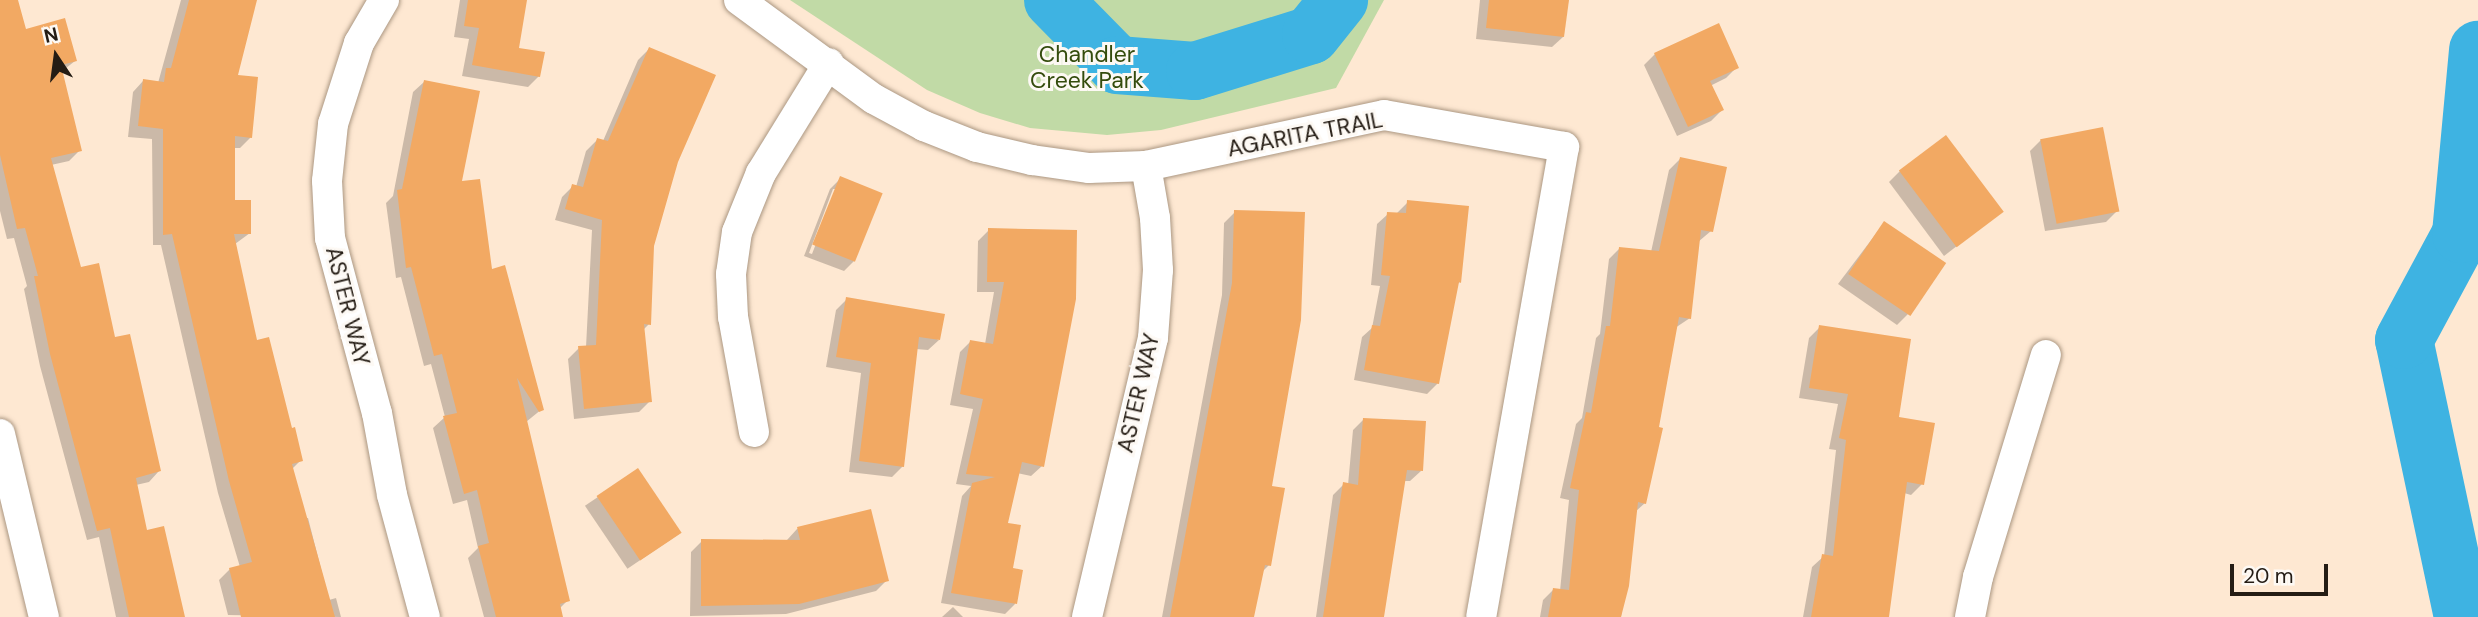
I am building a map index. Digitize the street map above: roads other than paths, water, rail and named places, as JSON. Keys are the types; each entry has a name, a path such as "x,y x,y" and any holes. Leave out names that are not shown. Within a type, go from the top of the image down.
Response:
{"street":[{"name":"ASTER WAY","path":"384,0 352,61 333,124 327,181 330,238 377,413 392,495 425,617"},
{"name":"AGARITA TRAIL","path":"739,0 829,63 874,99 924,126 977,147 1032,160 1089,168 1146,166 1384,116 1564,147 1481,617"},
{"path":"754,432 733,317 732,275 737,232 761,173 829,63"},
{"name":"ASTER WAY","path":"1087,617 1153,338 1158,270 1155,218 1146,166"},
{"path":"1970,617 1978,578 2046,355"},
{"path":"0,434 44,617"}],"waterway":[{"path":"1053,0 1117,65 1195,71 1311,35 1339,0"},
{"path":"2463,617 2404,340 2461,234 2478,50"}],"park label":[{"name":"Chandler Creek Park","path":"1087,67"}]}
